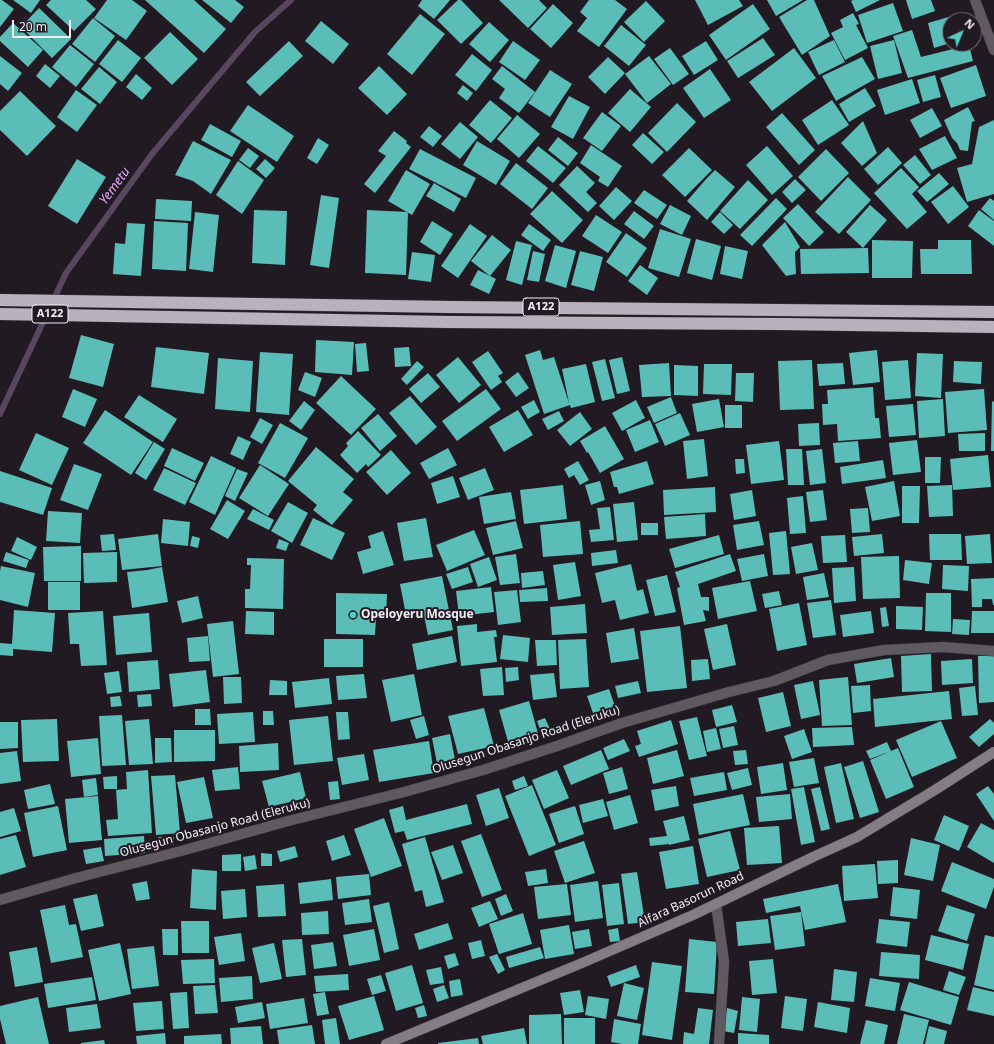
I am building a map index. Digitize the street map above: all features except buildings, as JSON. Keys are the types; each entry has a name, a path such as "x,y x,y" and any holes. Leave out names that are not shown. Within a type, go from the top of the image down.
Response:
{"highway":[{"name":"A122","path":"6,300 450,307 994,312"},
{"path":"234,303 234,318"},
{"name":"A122","path":"5,314 456,322 994,326"}],"street":[{"path":"975,0 994,50"},
{"name":"Olusegun Obasanjo Road (Eleruku)","path":"0,900 76,878 483,770 622,723 728,692 774,681 828,660 884,650 943,647 994,650"},
{"name":"Alfara Basorun Road","path":"386,1044 582,963 693,915 857,837 994,752"},
{"path":"716,904 724,962 719,1044"}],"waterway":[{"name":"Yemetu","path":"0,414 66,273 152,154 255,32 291,0"}],"place":[{"name":"Opeloyeru Mosque","path":"353,615"}]}
